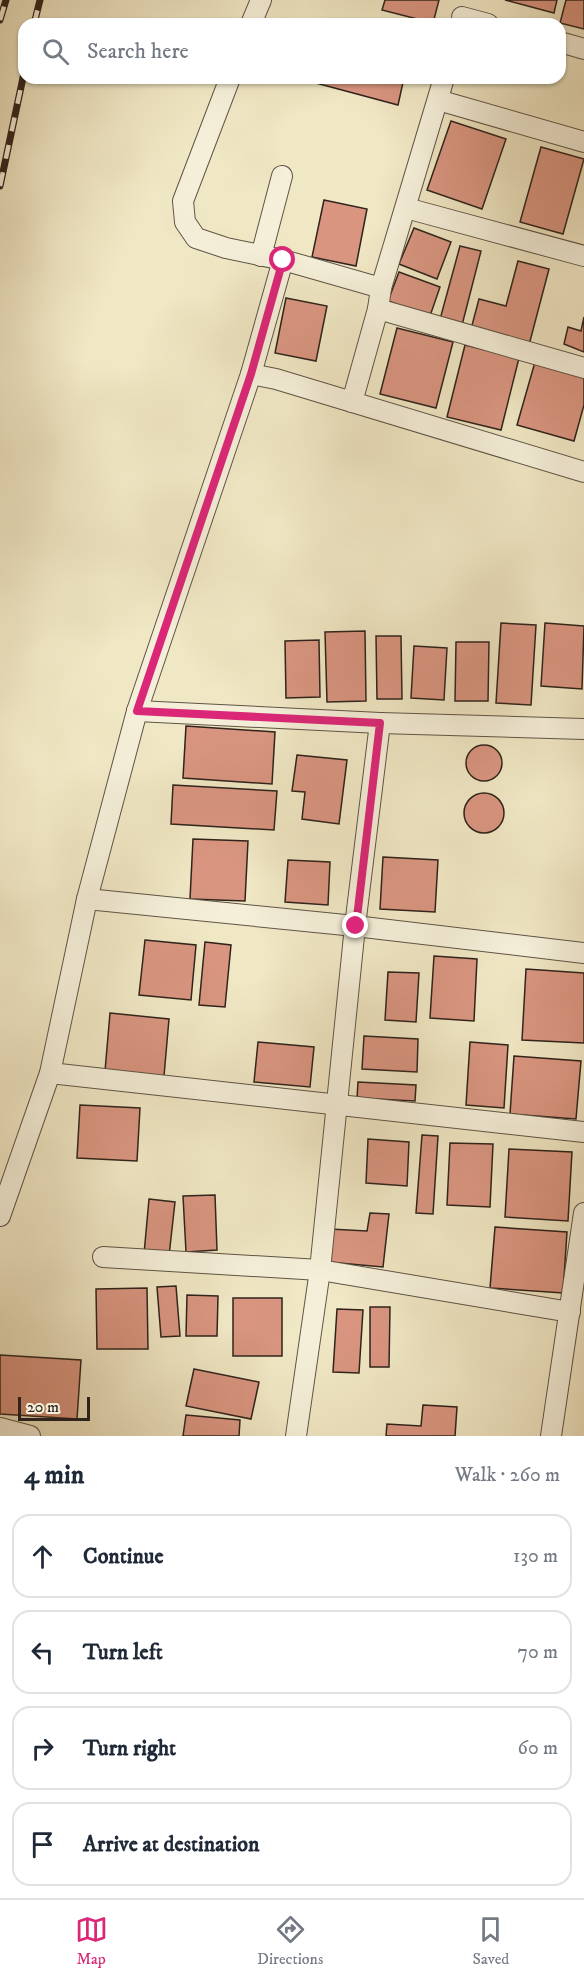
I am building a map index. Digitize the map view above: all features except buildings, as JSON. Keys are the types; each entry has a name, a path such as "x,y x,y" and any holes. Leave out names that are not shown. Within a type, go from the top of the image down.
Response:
{"street":[{"path":"254,18 261,0"},
{"path":"566,44 584,49"},
{"path":"228,84 183,201 185,222 196,238 226,248 283,260 381,288"},
{"path":"352,402 378,309 381,288 442,84"},
{"path":"438,100 584,142"},
{"path":"261,256 282,176"},
{"path":"406,208 584,256"},
{"path":"0,1216 50,1073 87,899 137,711 251,374 283,260"},
{"path":"378,309 584,368"},
{"path":"251,374 276,379 584,472"},
{"path":"137,711 380,723 584,729"},
{"path":"296,1436 320,1270 336,1104 380,723"},
{"path":"87,899 584,952"},
{"path":"50,1073 584,1132"},
{"path":"551,1436 584,1213"},
{"path":"103,1257 320,1270 570,1312"},
{"path":"0,1428 30,1436"}],"railway":[{"path":"0,20 6,0"},
{"path":"36,18 40,0"},
{"path":"0,186 22,84"}],"route":[{"path":"283,260 251,374 137,711 380,723 356,926"}]}
